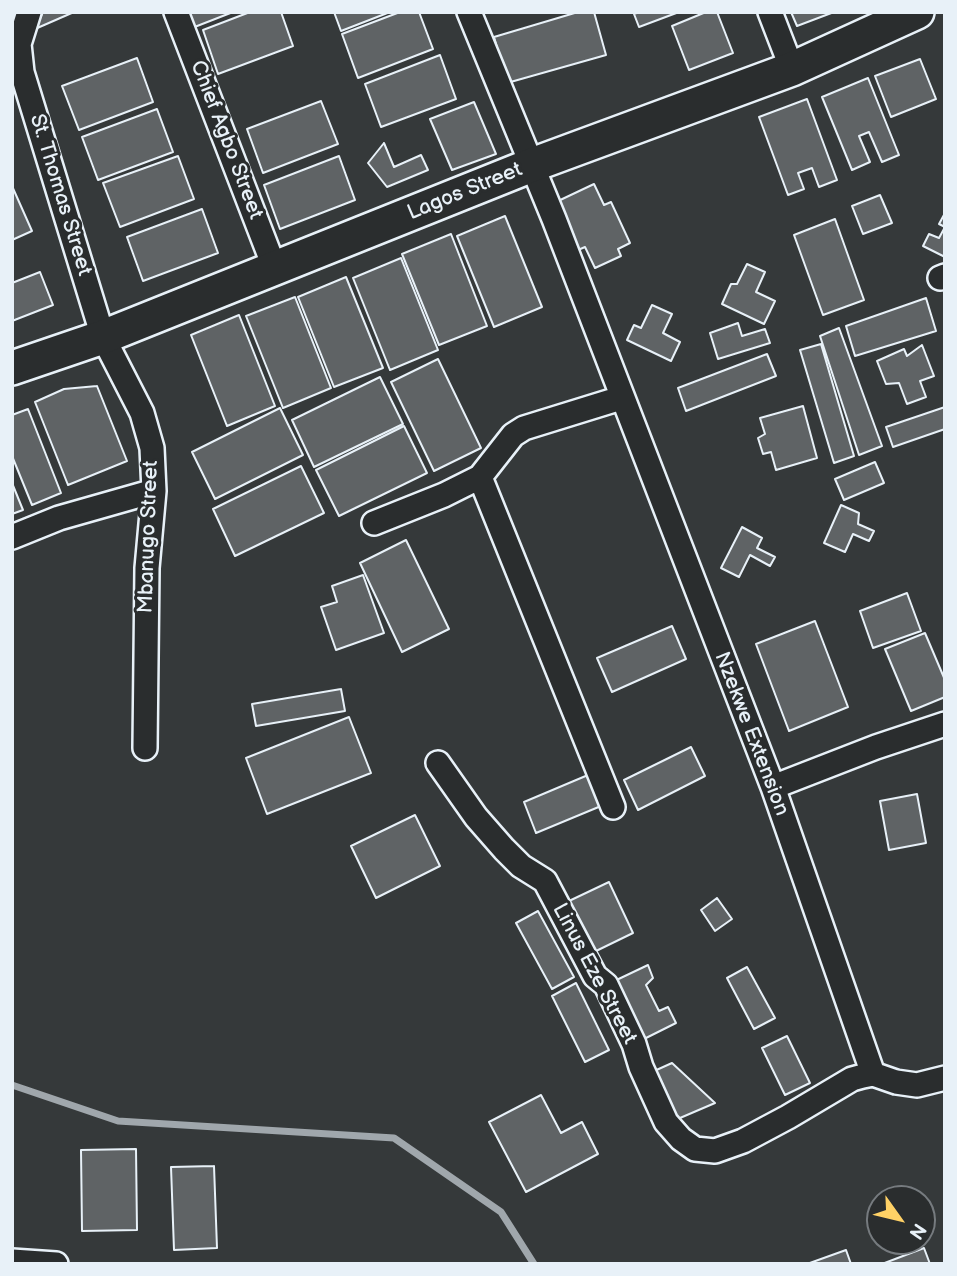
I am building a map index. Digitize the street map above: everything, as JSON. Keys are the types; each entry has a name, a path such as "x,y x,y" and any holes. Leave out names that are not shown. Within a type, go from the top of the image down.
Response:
{"street":[{"name":"St. Thomas Street","path":"29,12 19,44 22,72 103,337"},
{"name":"Chief Agbo Street","path":"176,12 275,269"},
{"name":"Nzekwe Extension","path":"469,12 532,166 773,787 873,1074"},
{"path":"770,12 792,69"},
{"name":"Lagos Street","path":"12,368 103,337 532,166 792,69 917,12"},
{"name":"Mbanugo Street","path":"103,337 142,413 152,448 154,491 146,568 145,748"},
{"path":"374,523 444,495 480,477 513,435 524,428 621,398"},
{"path":"480,477 613,807"},
{"path":"12,537 59,518 154,491"},
{"path":"773,787 876,747 945,724"},
{"name":"Linus Eze Street","path":"438,763 475,817 504,849 521,866 545,881 595,976 606,985 666,1122 681,1139 695,1149 715,1151 777,1123 852,1079 873,1074"},
{"path":"873,1074 895,1082 917,1085 945,1077"},
{"path":"12,1261 56,1264"}],"building":[{"path":"43,12 74,12 35,29"},
{"path":"186,12 233,12 192,28"},
{"path":"250,12 281,12 293,46 218,74 203,30"},
{"path":"334,12 390,12 341,31"},
{"path":"400,12 419,12 433,49 358,78 342,34"},
{"path":"578,12 594,12 606,55 507,83 494,37"},
{"path":"679,12 639,27 634,14"},
{"path":"706,12 717,12 733,53 689,70 672,26"},
{"path":"791,12 834,12 797,26"},
{"path":"440,55 456,99 381,127 365,84"},
{"path":"137,58 153,102 79,130 62,86"},
{"path":"920,59 936,99 891,117 875,76"},
{"path":"868,78 899,155 882,162 869,132 859,136 870,162 852,170 822,97"},
{"path":"807,99 837,180 819,187 812,168 798,173 804,189 788,195 759,117"},
{"path":"321,101 338,144 263,173 247,129"},
{"path":"474,102 496,154 452,170 430,119"},
{"path":"157,109 173,152 98,180 82,137"},
{"path":"384,143 394,167 421,155 428,170 387,187 368,163"},
{"path":"178,156 194,199 120,227 103,183"},
{"path":"339,156 355,200 280,229 264,185"},
{"path":"594,184 604,205 611,202 630,243 618,249 621,256 595,268 585,247 578,250 556,202"},
{"path":"12,186 32,231 12,240"},
{"path":"880,195 892,223 863,234 852,206"},
{"path":"202,209 218,253 143,281 127,237"},
{"path":"945,213 945,227 939,224"},
{"path":"505,216 542,307 494,327 457,236"},
{"path":"835,219 864,300 823,315 794,235"},
{"path":"945,227 945,257 923,246 929,234 939,238"},
{"path":"451,234 487,326 439,345 402,254"},
{"path":"401,258 438,350 390,370 353,278"},
{"path":"747,264 765,272 756,292 775,301 764,324 722,304 731,284 737,284"},
{"path":"40,272 53,305 12,321 12,283"},
{"path":"346,277 383,368 334,387 298,297"},
{"path":"295,297 331,388 283,408 246,316"},
{"path":"926,298 936,331 855,356 846,326"},
{"path":"652,305 672,314 663,333 680,342 671,361 627,340 634,325 641,328"},
{"path":"239,315 275,406 227,426 191,335"},
{"path":"738,323 742,336 765,329 770,343 718,359 710,333"},
{"path":"839,328 882,446 859,455 820,336"},
{"path":"821,344 854,456 834,463 800,350"},
{"path":"922,345 934,376 920,381 926,397 907,404 899,383 886,384 877,361 904,349 907,356"},
{"path":"767,354 776,376 686,411 678,388"},
{"path":"438,359 481,448 434,471 391,382"},
{"path":"380,377 403,424 314,467 292,420"},
{"path":"97,386 127,461 68,485 35,402 64,389"},
{"path":"803,406 817,458 776,470 771,452 763,454 758,438 765,434 760,418"},
{"path":"945,407 945,429 893,447 886,427"},
{"path":"280,408 303,455 215,499 192,452"},
{"path":"28,409 61,493 32,505 12,456 12,415"},
{"path":"404,426 427,473 339,516 316,470"},
{"path":"875,462 884,483 844,500 835,479"},
{"path":"301,466 324,513 235,556 213,509"},
{"path":"12,483 23,510 12,514"},
{"path":"841,505 859,513 858,524 874,531 869,541 853,534 845,552 824,543"},
{"path":"742,527 762,538 757,548 775,557 770,566 750,555 739,577 721,568"},
{"path":"406,540 449,629 402,652 360,563"},
{"path":"363,575 384,633 336,650 321,607 337,602 332,586"},
{"path":"907,593 921,631 873,648 860,611"},
{"path":"815,621 848,707 789,731 756,644"},
{"path":"672,626 686,659 612,692 597,658"},
{"path":"925,633 945,680 945,697 911,711 885,649"},
{"path":"341,689 345,711 256,726 252,704"},
{"path":"349,717 371,773 267,814 246,758"},
{"path":"691,747 705,776 638,810 624,780"},
{"path":"588,775 601,806 536,833 524,802"},
{"path":"917,794 926,843 889,850 880,801"},
{"path":"415,815 440,866 376,898 351,846"},
{"path":"609,882 633,933 594,952 569,901"},
{"path":"717,898 732,919 715,931 701,910"},
{"path":"538,911 574,977 552,989 516,923"},
{"path":"648,965 653,978 646,985 659,1011 668,1007 676,1023 634,1044 606,985"},
{"path":"747,967 775,1018 754,1029 727,978"},
{"path":"576,983 609,1050 585,1062 552,996"},
{"path":"787,1036 810,1083 785,1095 762,1048"},
{"path":"672,1063 715,1103 673,1121 652,1072"},
{"path":"541,1095 561,1133 582,1122 598,1154 526,1192 489,1122"},
{"path":"136,1149 137,1230 82,1231 81,1150"},
{"path":"214,1166 217,1248 174,1250 171,1167"},
{"path":"846,1250 851,1264 807,1264"},
{"path":"906,1255 927,1255 930,1264 882,1264"}],"waterway":[{"path":"12,1085 118,1121 394,1138 501,1212 534,1264"}]}
